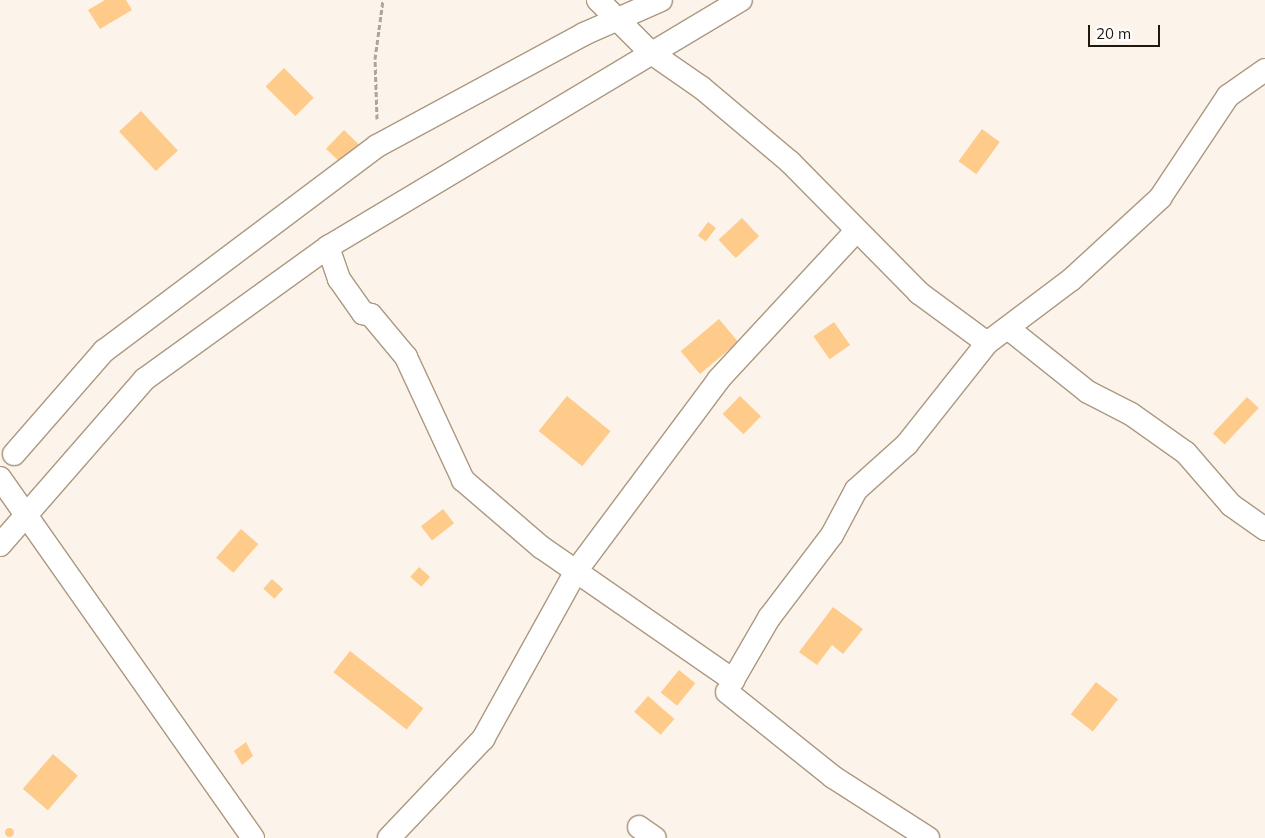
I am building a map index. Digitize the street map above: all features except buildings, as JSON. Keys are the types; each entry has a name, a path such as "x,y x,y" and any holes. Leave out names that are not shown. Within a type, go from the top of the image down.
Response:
{"street":[{"path":"598,0 650,52 702,88 790,162 855,232 918,293 987,343"},
{"path":"14,454 104,351 378,146 584,34 620,22 660,0"},
{"path":"0,545 145,379 328,247 650,52 741,0"},
{"path":"328,247 339,279 363,314 371,316 406,357 463,480 576,571 733,680 769,618 832,535 856,490 907,444 987,343 1009,329 1072,279 1160,198 1228,96 1265,70"},
{"path":"390,838 483,739 576,571 720,379 855,232"},
{"path":"1009,329 1088,392 1131,414 1186,453 1231,505 1265,528"},
{"path":"0,478 254,838"},
{"path":"727,692 833,777 928,838"}],"path":[{"path":"378,146 376,59 383,0"}]}
